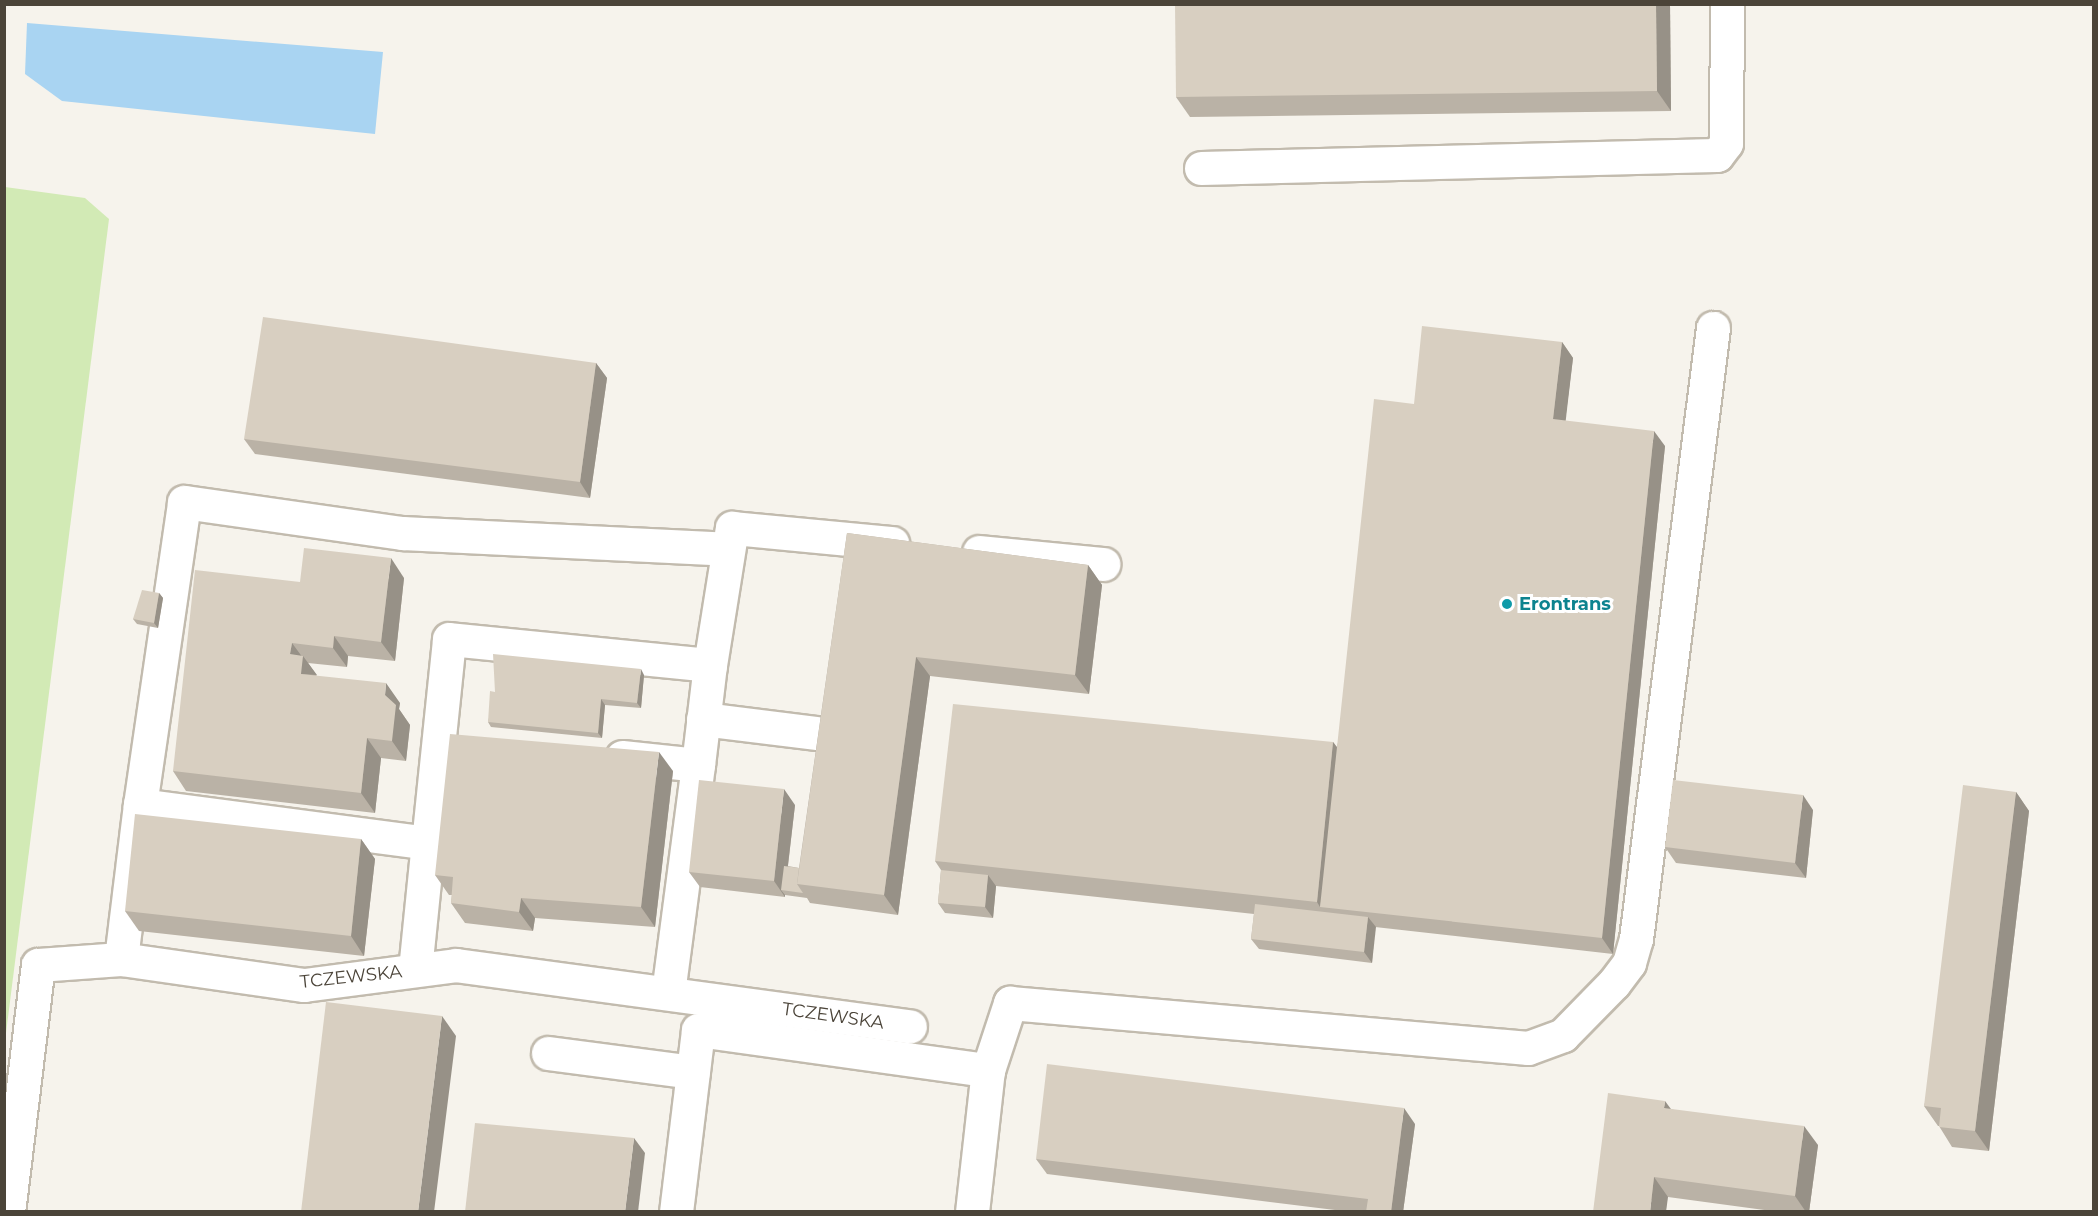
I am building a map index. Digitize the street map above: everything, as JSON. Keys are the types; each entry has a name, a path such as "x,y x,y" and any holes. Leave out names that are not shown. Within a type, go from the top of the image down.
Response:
{"street":[{"path":"1201,168 1717,155 1726,143 1727,4"},
{"path":"972,1212 988,1070 1010,1004 1528,1048 1563,1035 1629,963 1636,939 1713,328"},
{"path":"121,959 140,805 184,502 403,533 726,549"},
{"path":"668,993 710,665 726,549 732,528 1103,564"},
{"path":"415,970 441,740 449,639 710,665"},
{"path":"703,719 817,733"},
{"path":"441,740 476,744"},
{"path":"593,755 698,765"},
{"path":"140,805 429,843"},
{"name":"TCZEWSKA","path":"8,1212 38,965 121,959 304,985 456,965 910,1026"},
{"path":"676,1212 698,1030 988,1070"},
{"path":"548,1053 693,1072"}],"green space":[{"path":"5,187 85,198 109,219 5,1041"}],"water":[{"path":"27,23 383,52 375,134 62,101 25,74"}],"building":[{"path":"1175,4 1656,4 1657,91 1176,97"},
{"path":"263,317 596,363 580,482 244,439"},
{"name":"Erontrans","path":"1422,326 1562,342 1553,419 1654,431 1602,938 1320,907 1374,399 1414,404"},
{"path":"847,533 1088,565 1075,675 916,657 884,895 797,884"},
{"path":"304,548 391,558 381,642 334,636 333,648 292,643 290,654 303,656 301,674 386,683 385,695 396,705 392,741 367,738 361,793 173,771 195,570 300,582"},
{"path":"142,590 159,593 154,623 133,619"},
{"path":"493,654 641,669 637,703 601,699 598,733 488,722 490,691 495,692"},
{"path":"953,704 1333,742 1317,902 935,861"},
{"path":"450,734 659,752 641,907 521,898 519,912 451,903 453,877 435,875"},
{"path":"699,780 784,789 774,881 689,872"},
{"path":"1673,780 1803,795 1795,863 1665,847"},
{"path":"1963,785 2016,792 1975,1131 1939,1127 1941,1108 1924,1106"},
{"path":"135,814 361,839 351,936 125,911"},
{"path":"784,866 799,868 797,884 803,893 781,890"},
{"path":"941,870 988,875 985,907 938,903"},
{"path":"1255,904 1368,917 1364,952 1251,939"},
{"path":"326,1002 442,1016 418,1212 301,1212"},
{"path":"1047,1064 1404,1108 1391,1212 1366,1212 1368,1199 1036,1159"},
{"path":"1608,1093 1665,1101 1664,1108 1804,1126 1795,1196 1654,1177 1650,1212 1593,1212"},
{"path":"475,1123 634,1138 625,1212 465,1212"}],"place":[{"name":"Erontrans","path":"1507,604"}]}
